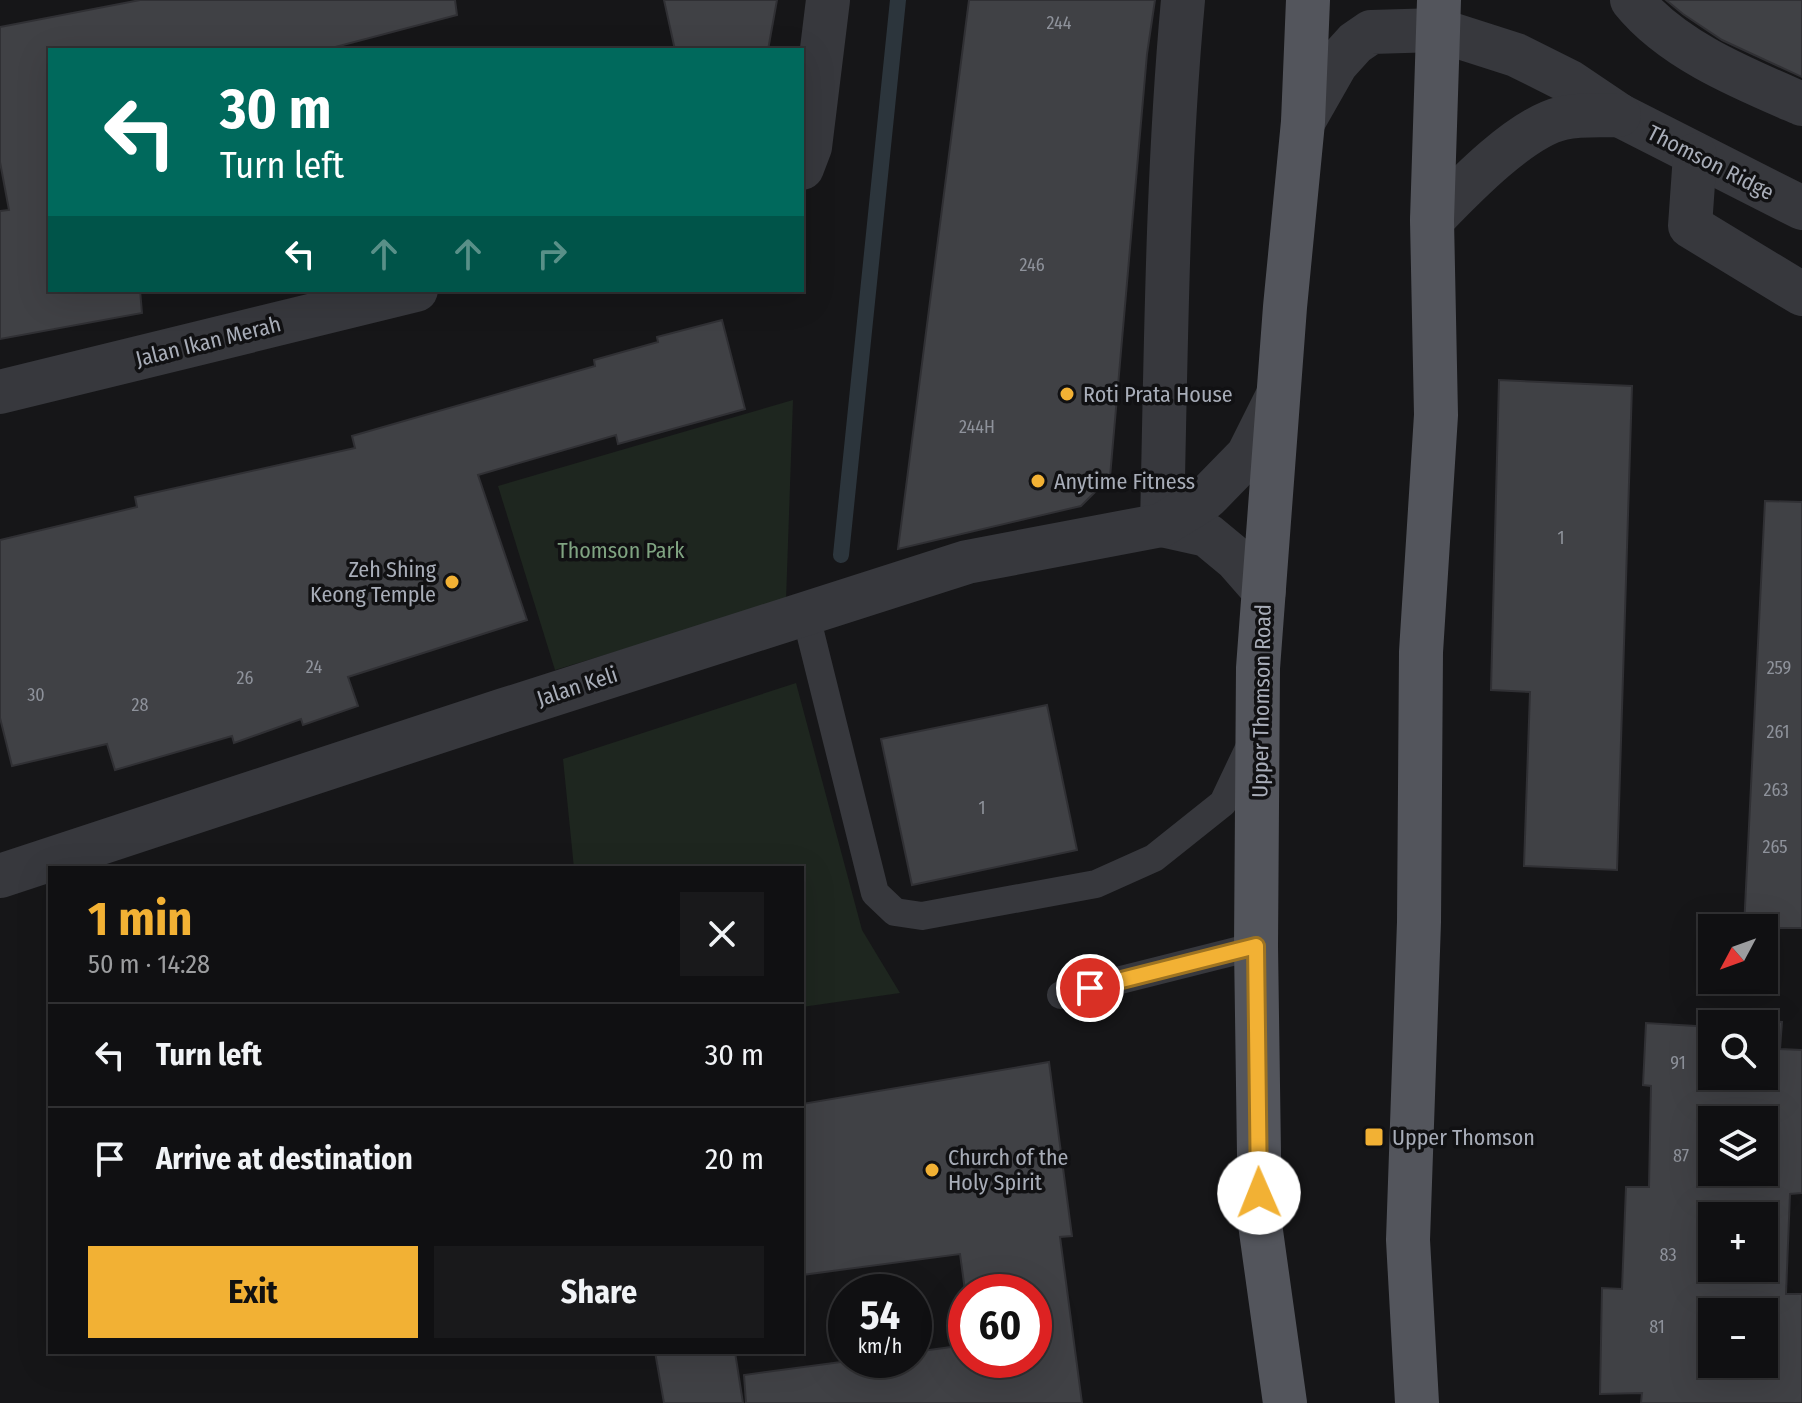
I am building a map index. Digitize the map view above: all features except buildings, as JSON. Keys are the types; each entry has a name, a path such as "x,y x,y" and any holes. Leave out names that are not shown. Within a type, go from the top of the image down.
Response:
{"main road":[{"name":"Upper Thomson Road","path":"1285,1403 1260,1224 1256,946 1258,668 1278,395 1303,122 1308,0"},
{"path":"1417,1403 1408,1240 1419,922 1421,652 1436,415 1432,220 1438,15"}],"street":[{"path":"804,163 810,147 828,0"},
{"path":"1162,525 1168,295 1183,0"},
{"path":"1632,0 1664,31 1723,68 1802,104"},
{"name":"Thomson Ridge","path":"1303,122 1336,64 1355,43 1371,32 1438,15 1570,82 1619,115 1802,208"},
{"path":"1432,220 1473,177 1521,139 1562,118 1619,115"},
{"path":"1695,155 1690,226 1802,294"},
{"name":"Jalan Ikan Merah","path":"0,392 408,292"},
{"path":"1162,525 1207,497 1248,455 1278,395"},
{"path":"1162,525 1207,535 1236,559 1264,591"},
{"name":"Jalan Keli","path":"0,876 805,612 967,562 1162,525"}],"lane":[{"path":"805,612 875,893 895,912 922,916 1096,884 1154,858 1223,803 1258,728"},
{"path":"1061,995 1256,946"}],"green space":[{"name":"Thomson Park","path":"793,400 786,600 555,670 498,486"},
{"path":"796,683 862,930 900,993 804,1007 804,866 574,866 563,759"}],"waterway":[{"path":"841,555 898,0"}],"place":[{"name":"Roti Prata House","path":"1067,394"},
{"name":"Anytime Fitness","path":"1038,481"},
{"name":"Zeh Shing Keong Temple","path":"452,582"},
{"name":"Upper Thomson","path":"1374,1137"},
{"name":"Church of the Holy Spirit","path":"932,1170"}],"route":[{"path":"1090,988 1256,946 1259,1193"}]}
